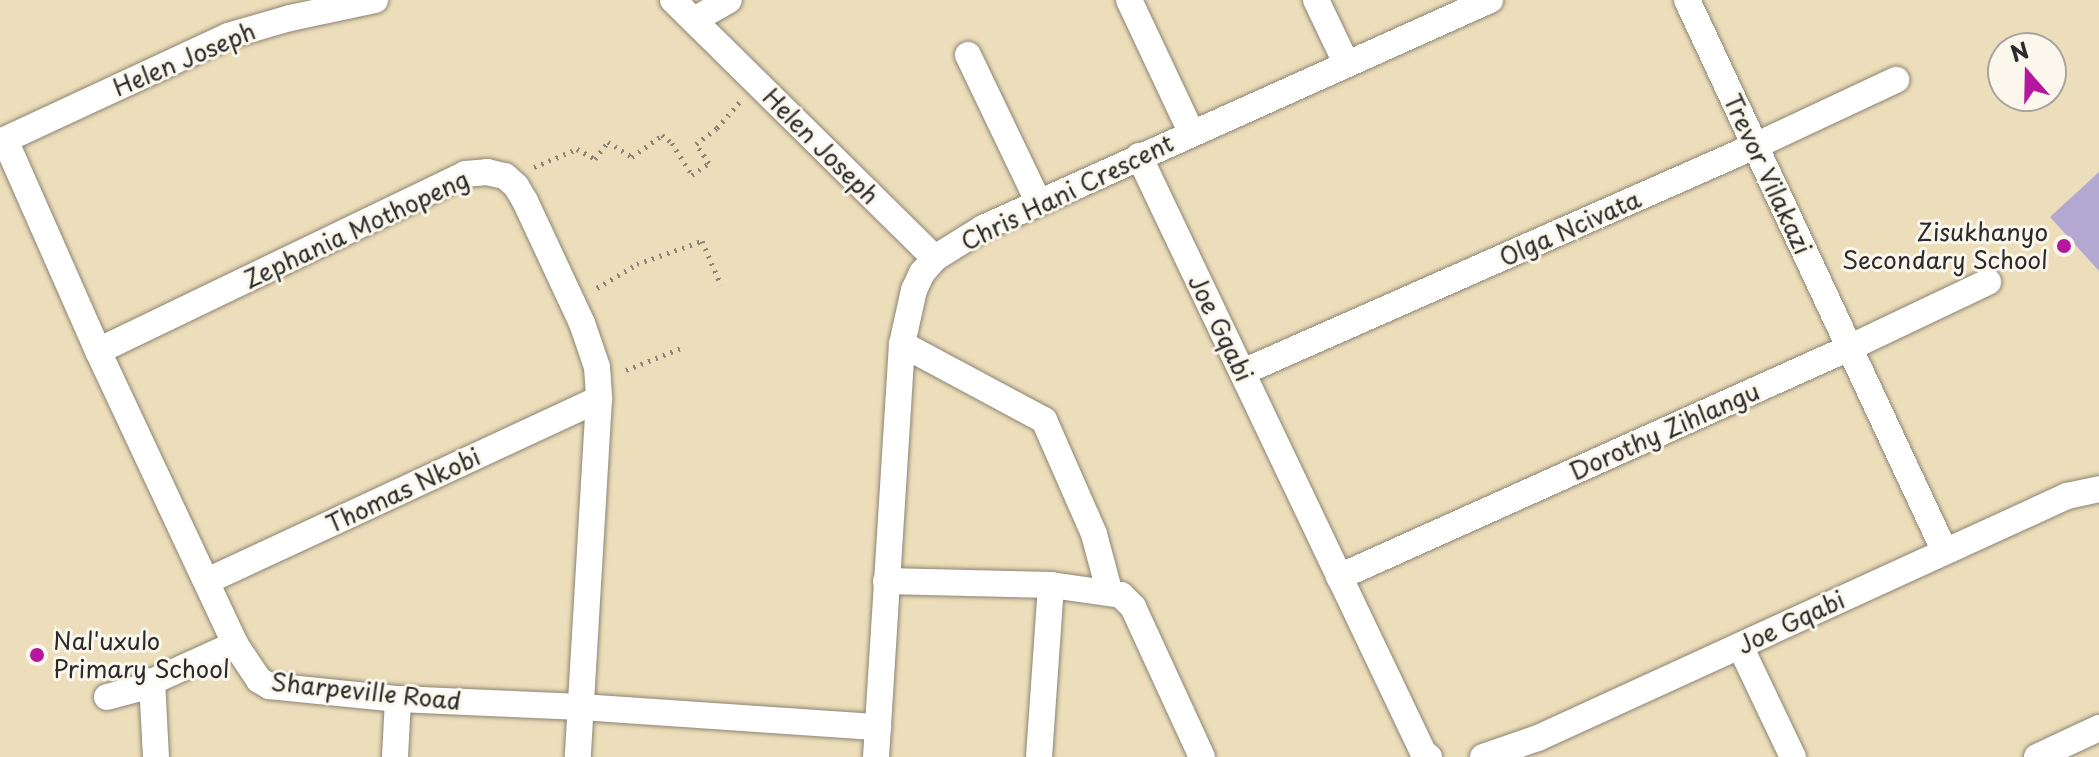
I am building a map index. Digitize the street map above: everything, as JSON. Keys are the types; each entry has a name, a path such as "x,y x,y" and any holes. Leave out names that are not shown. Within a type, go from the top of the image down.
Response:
{"street":[{"name":"Helen Joseph","path":"3,141 228,36 290,18 375,0"},
{"name":"Helen Joseph","path":"673,0 935,258"},
{"path":"694,20 729,0"},
{"path":"1129,0 1191,132"},
{"path":"1316,0 1346,63"},
{"name":"Chris Hani Crescent","path":"876,757 902,344 914,290 935,258 983,228 1490,0"},
{"name":"Trevor Vilakazi","path":"1687,0 1945,552"},
{"path":"968,55 1039,203"},
{"name":"Olga Ncivata","path":"1243,372 1755,146 1896,80"},
{"name":"Sharpeville Road","path":"3,141 235,644 251,673 269,686 398,699 581,707 878,727"},
{"name":"Joe Gqabi","path":"1139,156 1423,752 1429,757"},
{"name":"Zephania Mothopeng","path":"98,351 465,174 487,172 505,176 516,186"},
{"path":"516,186 591,345 598,388 578,757"},
{"name":"Dorothy Zihlangu","path":"1339,577 1849,348 1988,282"},
{"path":"902,344 1044,420 1094,534 1109,590"},
{"name":"Thomas Nkobi","path":"207,581 598,388"},
{"name":"Joe Gqabi","path":"1483,757 1538,738 2067,496 2099,489"},
{"path":"886,581 1051,585 1109,590 1124,597 1133,607 1202,757"},
{"path":"1039,757 1051,585"},
{"path":"107,697 152,681 235,644"},
{"path":"1740,646 1793,757"},
{"path":"152,681 156,757"},
{"path":"395,757 398,699"},
{"path":"2037,757 2099,728"}],"path":[{"path":"516,186 534,167 557,155 577,149 595,159 608,142 632,157 662,135 672,143 692,175 709,163 696,144 717,128 757,83"},
{"path":"572,301 637,264 702,241 721,285"},
{"path":"598,388 684,347"}],"building":[{"path":"2099,172 2099,271 2050,217"}],"place":[{"name":"Zisukhanyo Secondary School","path":"2064,246"},
{"name":"Nal'uxulo Primary School","path":"37,655"}]}
